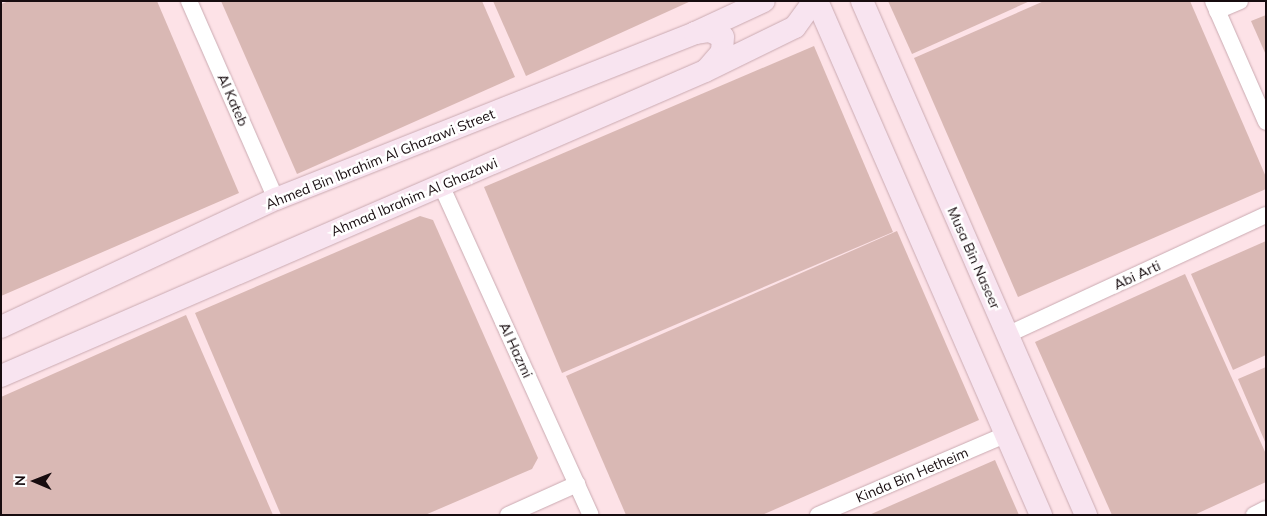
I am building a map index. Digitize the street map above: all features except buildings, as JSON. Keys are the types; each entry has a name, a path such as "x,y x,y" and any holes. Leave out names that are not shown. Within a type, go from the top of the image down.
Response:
{"street":[{"name":"Al Kateb","path":"189,1 276,199"},
{"name":"Ahmed Bin Ibrahim Al Ghazawi Street","path":"1,327 276,199 695,33 764,1"},
{"path":"816,1 1005,435 1042,515"},
{"name":"Ahmad Ibrahim Al Ghazawi","path":"1,376 705,71 795,27 816,1"},
{"name":"Musa Bin Naseer","path":"862,1 1086,515"},
{"path":"1240,1 1215,6 1266,122"},
{"path":"695,33 710,31 723,37 722,52 705,71"},
{"name":"Al Hazmi","path":"440,185 591,515"},
{"name":"Abi Arti","path":"1007,335 1266,215"},
{"name":"Kinda Bin Hetheim","path":"818,515 1005,435"},
{"path":"508,515 577,484"},
{"path":"1254,515 1266,510"}]}
